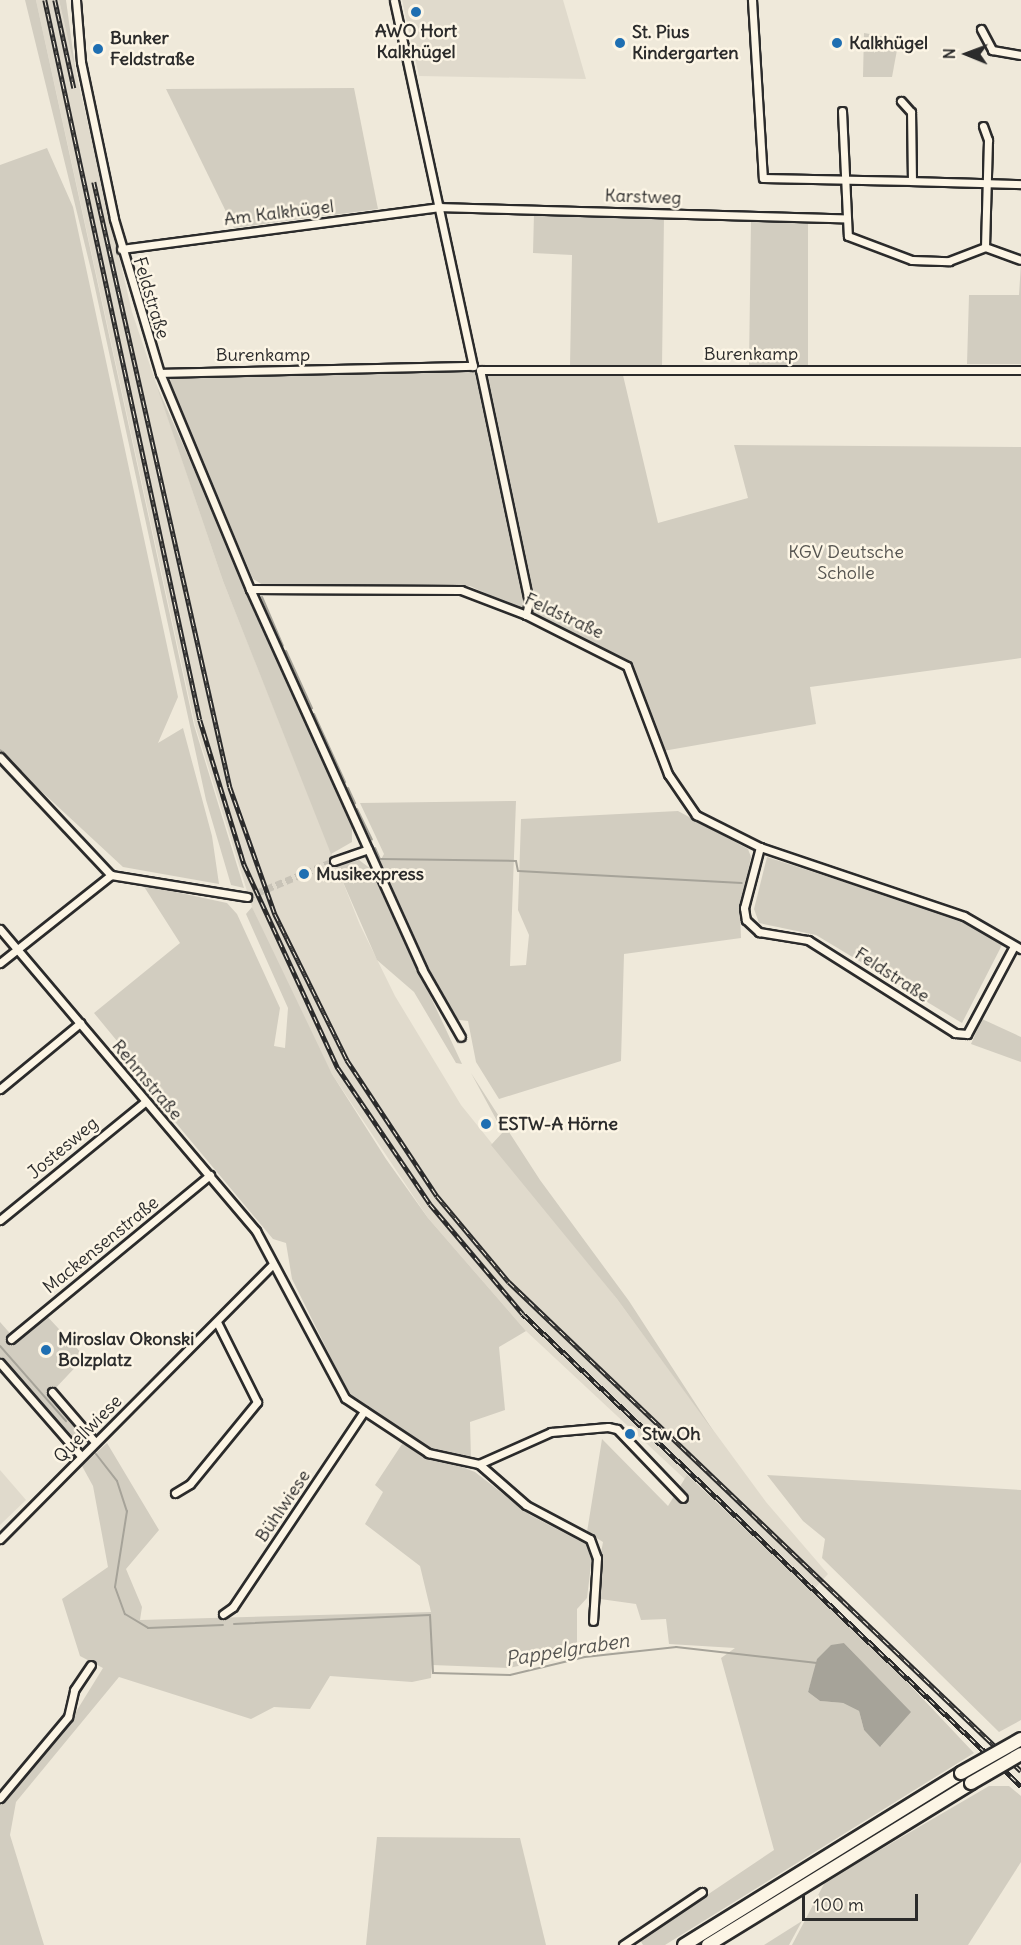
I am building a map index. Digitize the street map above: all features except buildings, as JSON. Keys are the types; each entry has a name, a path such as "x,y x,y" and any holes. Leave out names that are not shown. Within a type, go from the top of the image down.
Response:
{"highway":[{"path":"684,1945 961,1773 1021,1739"},
{"path":"708,1945 971,1782 1021,1754"}],"street":[{"name":"Feldstraße","path":"76,0 81,62 121,249 160,373 250,589 422,969 461,1037"},
{"path":"394,0 529,602 526,615"},
{"path":"752,0 763,178 1021,184"},
{"path":"981,29 992,50 1021,55"},
{"path":"901,102 911,112 912,181"},
{"path":"842,111 844,218 848,236 912,260 949,261 985,247 1020,260"},
{"path":"983,126 988,183 985,247"},
{"name":"Am Kalkhügel","path":"121,249 440,207"},
{"name":"Karstweg","path":"440,207 844,218"},
{"name":"Burenkamp","path":"160,373 476,368 1021,370"},
{"name":"Feldstraße","path":"250,589 461,590 526,615 627,666 680,798 696,815 760,847 964,916 1017,948 967,1034 956,1033 808,940 759,932 746,920 744,908 760,847"},
{"path":"0,757 111,875 247,897"},
{"path":"334,861 368,849"},
{"path":"0,963 111,875"},
{"name":"Rehmstraße","path":"0,929 210,1175 271,1252 273,1264"},
{"path":"0,1089 80,1023"},
{"name":"Jostesweg","path":"0,1220 146,1101"},
{"name":"Mackensenstraße","path":"11,1339 210,1175"},
{"path":"273,1264 325,1368 345,1398 428,1453 478,1464 526,1505 591,1539 597,1558 592,1621"},
{"name":"Quellwiese","path":"0,1539 273,1264"},
{"path":"175,1492 190,1484 257,1402 217,1322"},
{"path":"0,1363 81,1456"},
{"path":"52,1392 95,1442"},
{"name":"Bühlwiese","path":"223,1614 233,1607 364,1411"},
{"path":"478,1464 551,1432 608,1427 617,1429 683,1498"},
{"path":"0,1798 68,1717 74,1690 91,1665"},
{"path":"623,1945 702,1892"}],"shaded area":[{"path":"36,0 59,0 132,312 223,581 360,925 395,996 461,1105 617,1299 766,1502 828,1574 809,1595 526,1331 428,1218 332,1074 296,1004 252,907 195,725"},
{"path":"402,0 563,0 586,79 419,76"},
{"path":"0,1470 26,1500 0,1525"},
{"path":"844,1643 911,1712 880,1747 864,1730 859,1711 843,1703 820,1701 808,1692 817,1659 831,1645"}],"green space":[{"path":"25,0 36,0 194,725 244,888 231,885 206,800 92,274"},
{"path":"59,0 66,0 76,74"},
{"path":"864,33 899,39 892,77 863,77"},
{"path":"354,88 378,209 234,228 166,89"},
{"path":"47,148 73,207 178,697 158,743 183,728 212,836 219,884 123,867 0,753 0,165"},
{"name":"KGV Deutsche Scholle","path":"534,213 664,217 662,367 749,365 751,220 808,221 808,369 622,371 658,523 748,498 734,445 1021,447 1021,658 810,687 816,724 663,751 630,661 470,586 263,585 253,579 169,382 174,374 570,366 572,255 533,253"},
{"path":"1021,263 1021,364 967,364 969,295 1019,295"},
{"path":"156,384 352,826 352,842 331,854 223,581"},
{"path":"516,801 510,966 526,965 529,935 518,910 521,819 678,811 748,849 751,857 740,910 741,938 624,954 621,1061 499,1099 476,1062 468,1021 451,1019 424,967 379,863 384,854 360,803"},
{"path":"767,857 962,920 1002,945 962,1023 816,935 759,923 754,909"},
{"path":"359,860 371,869 462,1064 456,1063 414,992 377,960 336,866"},
{"path":"143,885 227,903 237,914 280,1008 274,1046 285,1048 288,1008 246,914 252,907 332,1074 386,1159 428,1218 526,1331 499,1347 505,1410 470,1422 471,1459 424,1447 350,1396 292,1279 286,1243 273,1239 140,1080 145,1075 94,1013 180,943"},
{"path":"982,1019 1021,1037 1021,1062 971,1044"},
{"path":"471,1073 540,1180 629,1301 714,1432 617,1299 491,1145 503,1132"},
{"path":"45,1314 85,1357 50,1394 89,1439 84,1444 74,1444 0,1359 0,1322 15,1339"},
{"path":"602,1439 668,1506 687,1475 890,1664 974,1753 665,1945 643,1945 640,1940 774,1850 721,1658 735,1648 669,1644 666,1619 641,1620 636,1604 593,1598 603,1542 587,1532","holes":["844,1643 910,1712 881,1746 864,1730 859,1711 843,1703 820,1701 808,1692 817,1663"]},
{"path":"107,1443 159,1530 126,1569 142,1607 140,1620 431,1612 420,1566 365,1524 383,1492 375,1485 402,1444 475,1472 530,1515 593,1548 587,1598 577,1609 577,1653 509,1668 432,1665 431,1678 412,1682 330,1676 310,1709 274,1707 251,1719 119,1677 16,1802 10,1835 44,1945 0,1945 0,1803 74,1715 103,1668 80,1656 62,1599 108,1567 93,1486 82,1466"},
{"path":"767,1475 1021,1490 1021,1720 999,1732 822,1558 825,1539 803,1521"},
{"path":"989,1786 1009,1786 1021,1796 1021,1862 968,1945 792,1945 825,1882"},
{"path":"377,1837 520,1838 546,1945 366,1945"},
{"path":"802,1921 789,1945 764,1945"}],"waterway":[{"path":"262,597 283,646"},
{"path":"286,651 312,708"},
{"path":"314,714 345,782"},
{"path":"5,754 11,761"},
{"path":"13,763 21,771"},
{"path":"348,788 355,803"},
{"path":"357,809 372,840"},
{"path":"375,848 380,859 516,861 518,871 742,883"},
{"name":"Pappelgraben","path":"0,1346 66,1421"},
{"name":"Pappelgraben","path":"96,1454 117,1481 127,1511 115,1587 125,1614 148,1628 223,1625"},
{"name":"Pappelgraben","path":"234,1624 430,1615 433,1673 510,1675 585,1657 676,1647 817,1663"}],"tunnel":[{"path":"247,897 334,861"}],"railway":[{"path":"45,0 200,720 244,864 338,1068 430,1204 523,1314 1021,1786"},
{"path":"55,0 74,88"},
{"path":"94,182 230,787 275,914 347,1060 437,1196 509,1282 1021,1771"}],"place":[{"name":"AWO Hort Kalkhügel","path":"416,12"},
{"name":"St. Pius Kindergarten","path":"620,43"},
{"name":"Kalkhügel","path":"837,43"},
{"name":"Bunker Feldstraße","path":"98,49"},
{"name":"Musikexpress","path":"304,874"},
{"name":"ESTW-A Hörne","path":"486,1124"},
{"name":"Miroslav Okonski Bolzplatz","path":"46,1350"},
{"name":"Stw Oh","path":"630,1434"}]}
